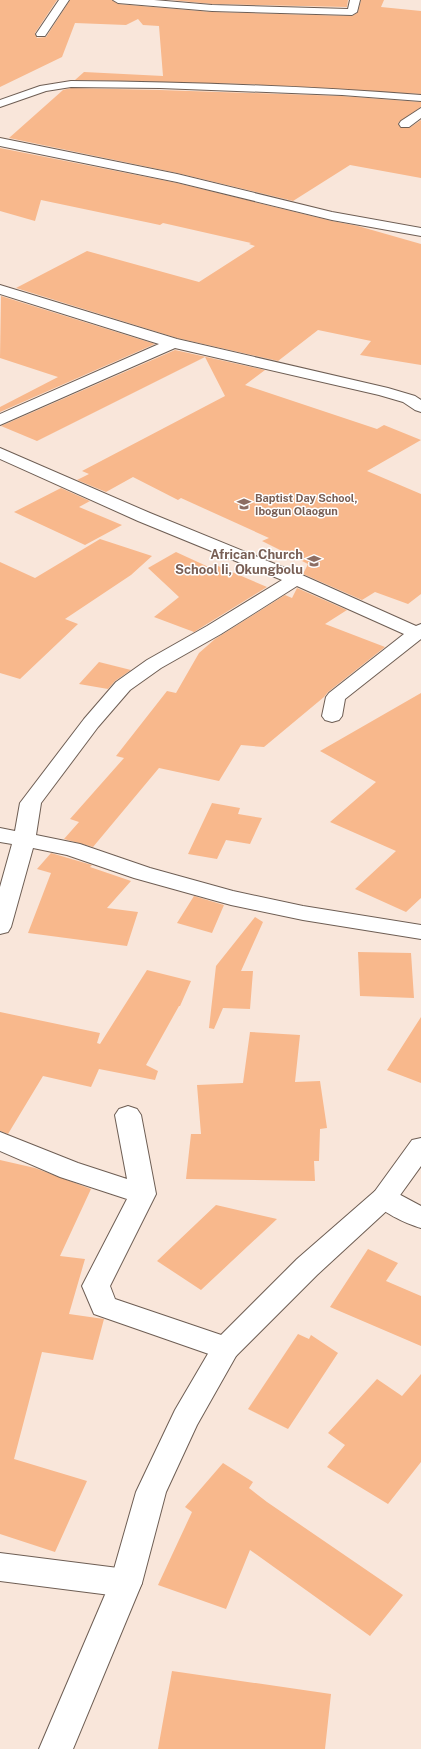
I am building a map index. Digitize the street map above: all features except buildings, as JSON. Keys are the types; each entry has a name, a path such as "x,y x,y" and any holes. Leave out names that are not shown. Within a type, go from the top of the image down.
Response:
{"street":[{"path":"41,34 64,0"},
{"path":"118,0 212,8 352,12 355,0"},
{"path":"0,104 44,88 71,84 160,85 342,92 421,98"},
{"path":"421,112 404,124 421,128"},
{"path":"0,142 177,178 332,216 421,232"},
{"path":"0,289 173,344 383,391 409,399 421,407"},
{"path":"0,420 173,344"},
{"path":"0,453 144,517 296,579 419,632 336,697 332,716"},
{"path":"0,927 24,841 31,803 91,723 123,686 154,664 214,630 296,579"},
{"path":"0,835 24,841 72,849 142,873 231,898 303,913 421,932"},
{"path":"128,1115 143,1194 96,1286 104,1306 226,1348"},
{"path":"0,1141 69,1170 143,1194"},
{"path":"56,1749 126,1583 151,1492 185,1419 226,1348 307,1267 384,1198 421,1147"},
{"path":"384,1198 421,1218"},
{"path":"0,1567 126,1583"}],"place":[{"name":"Baptist Day School, Ibogun Olaogun","path":"244,504"},
{"name":"African Church School Ii, Okungbolu","path":"314,561"}]}
